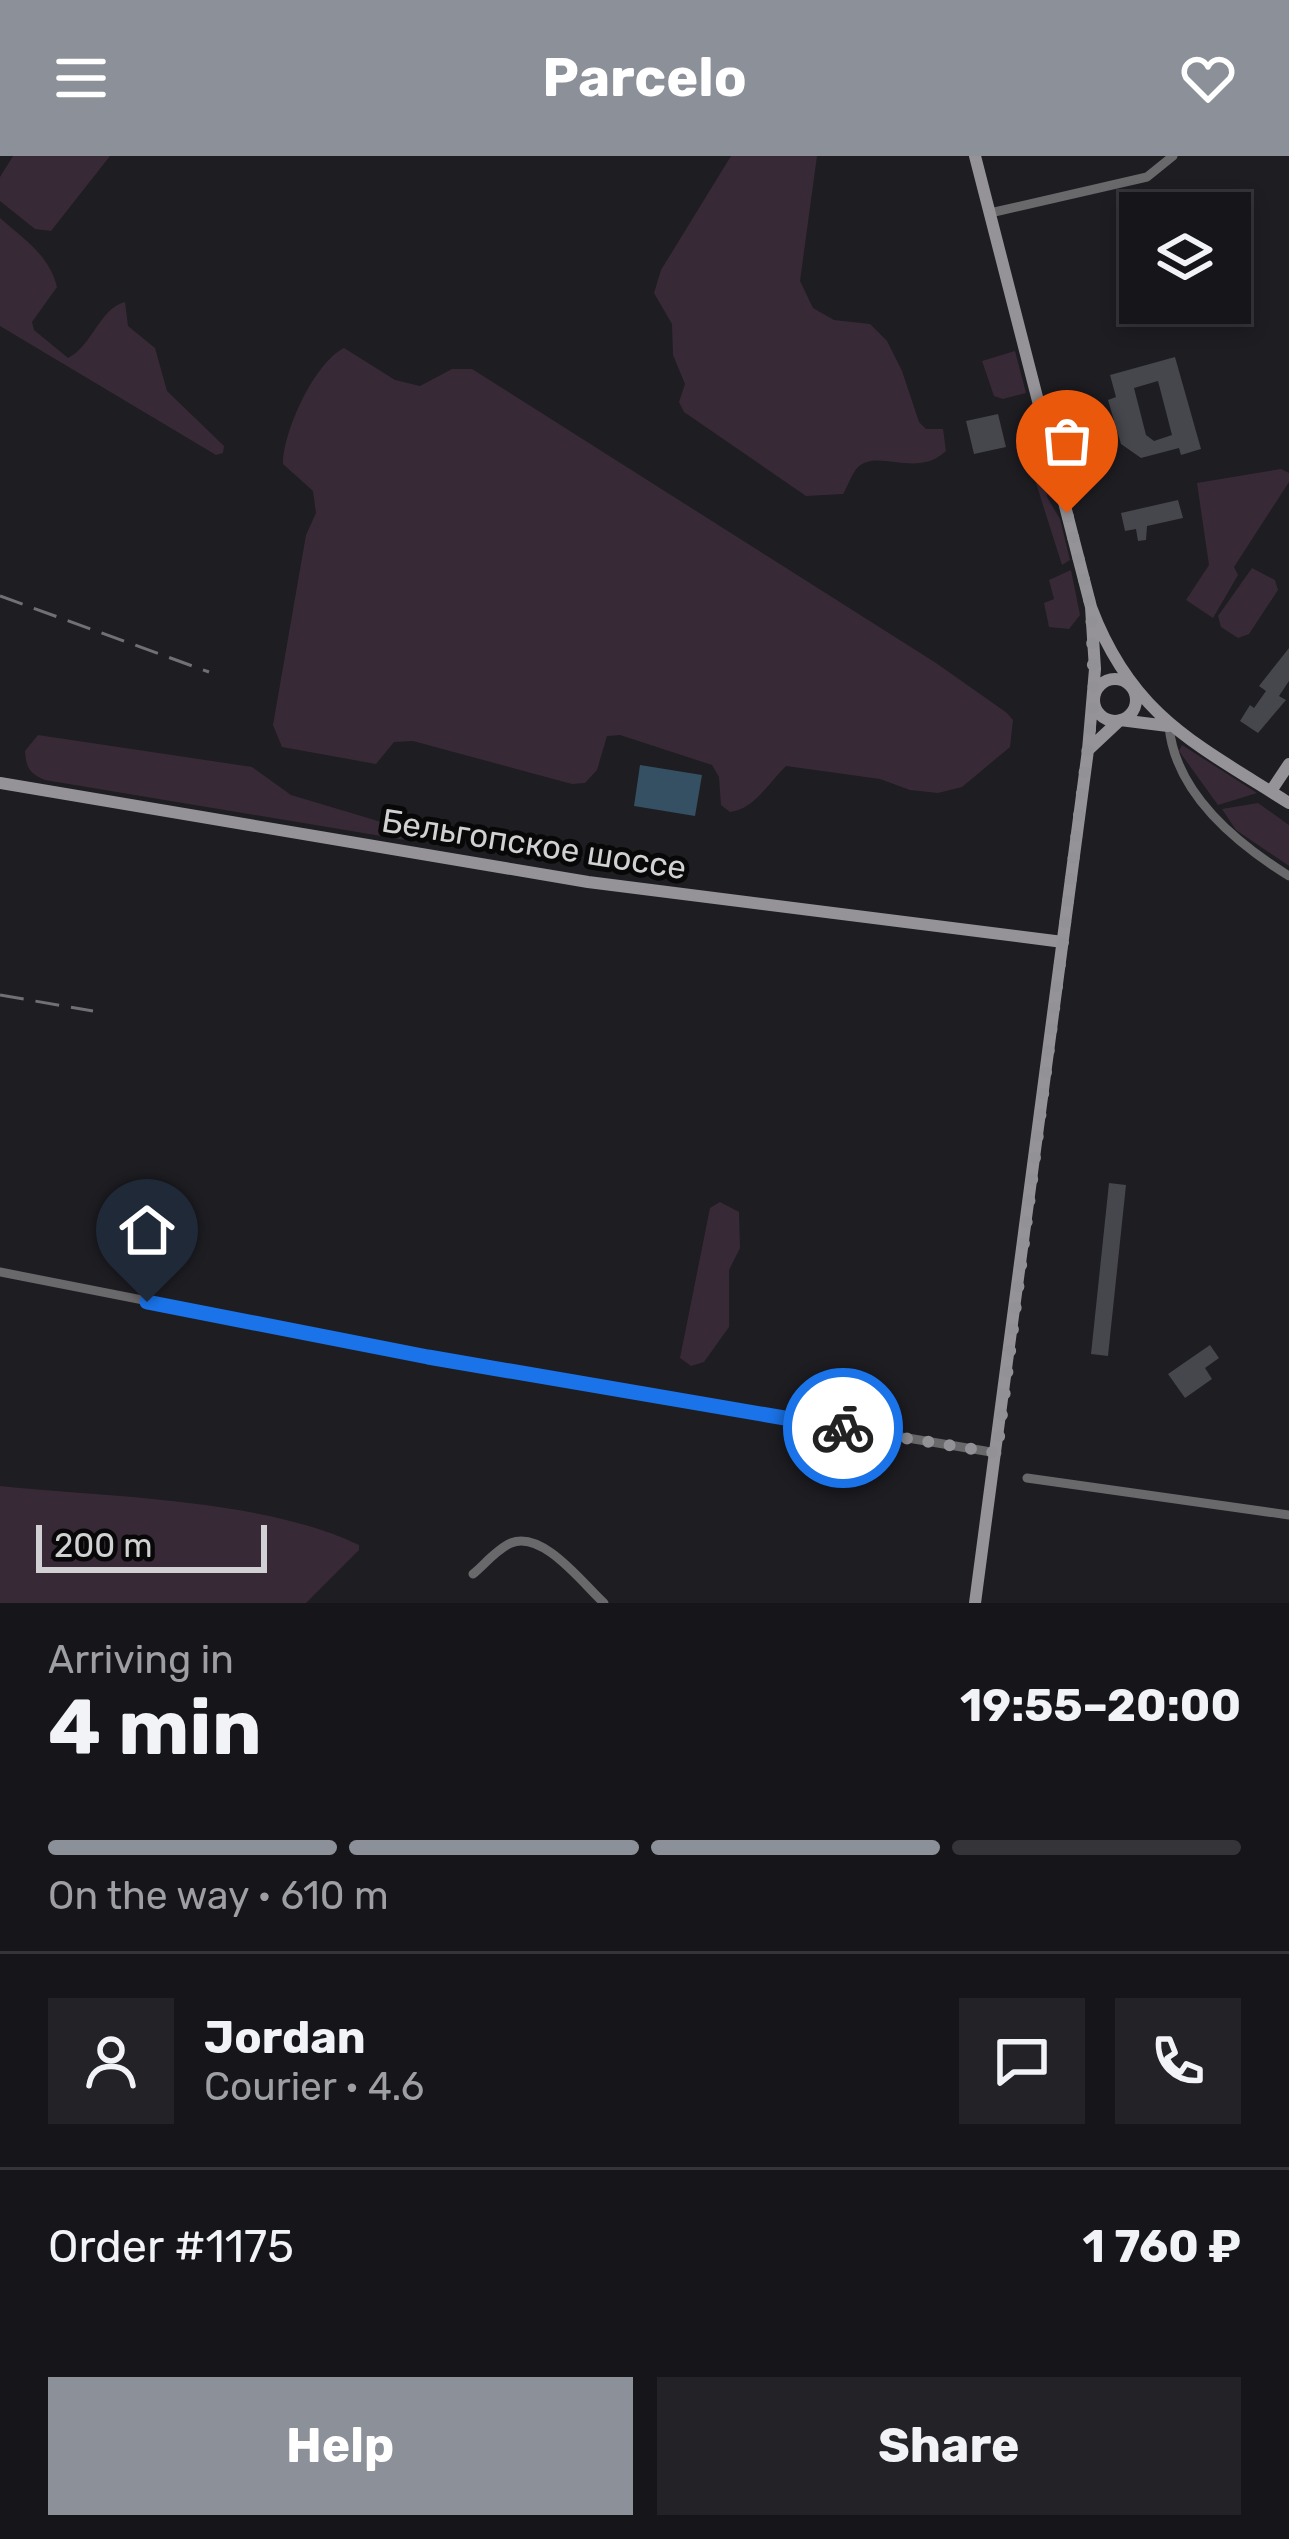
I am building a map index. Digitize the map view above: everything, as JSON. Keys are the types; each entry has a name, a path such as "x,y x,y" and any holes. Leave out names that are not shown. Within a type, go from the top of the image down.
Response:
{"main road":[{"path":"975,156 1091,607 1108,649 1133,689 1134,710 1088,750"},
{"path":"975,1603 1094,699 1091,607"},
{"path":"1169,726 1103,717 1094,699 1099,687 1110,680 1123,680 1169,726 1289,803"},
{"path":"1271,791 1289,764"},
{"name":"Бельгопское шоссе","path":"0,783 588,882 1063,942"}],"street":[{"path":"990,213 1147,177 1173,156"},
{"path":"1169,726 1175,760 1231,836 1289,876"},
{"path":"0,1273 428,1357 997,1453"},
{"path":"1027,1478 1289,1515"},
{"path":"473,1574 509,1544 530,1542 548,1552 604,1603"}],"shaded area":[{"path":"13,156 110,156 51,231 35,229 0,201 0,177"},
{"path":"731,156 817,156 800,281 813,308 834,320 870,324 887,341 919,422 926,429 943,429 946,451 935,459 866,462 843,494 806,496 684,412 679,402 685,384 673,355 672,324 654,293 661,270"},
{"path":"0,218 42,257 57,287 32,322 34,330 68,358 109,312 125,302 128,326 155,348 167,391 224,446 223,453 216,455 0,326"},
{"path":"344,348 395,380 420,386 452,369 472,369 936,663 1007,713 1013,720 1010,747 962,787 938,793 910,790 880,779 786,766 754,801 730,812 721,805 719,777 712,765 620,735 607,736 597,770 585,783 572,784 413,741 394,742 376,764 282,747 273,725 306,535 316,513 313,491 283,464 284,450 312,383"},
{"path":"1015,351 1026,393 1003,399 994,396 982,361"},
{"path":"1043,458 1047,497 1060,519 1070,560 1062,565 1029,461"},
{"path":"1281,469 1289,473 1289,482 1234,567 1238,575 1213,618 1186,600 1209,565 1197,483"},
{"path":"1252,568 1275,580 1278,590 1249,634 1238,638 1221,627 1218,616"},
{"path":"1071,570 1080,615 1069,629 1049,627 1044,603 1054,599 1049,580"},
{"path":"38,735 252,767 291,795 408,830 411,841 45,780 30,770 25,751"},
{"path":"1182,745 1257,793 1218,805 1179,751"},
{"path":"1258,803 1289,825 1289,866 1236,830 1222,809"},
{"path":"720,1202 739,1212 740,1248 729,1270 729,1327 704,1362 691,1366 680,1358 710,1208"},
{"path":"0,1486 232,1509 321,1530 359,1545 359,1550 306,1603 0,1603"}],"water":[{"path":"640,765 702,775 695,816 634,806"}],"building":[{"path":"1175,357 1201,449 1181,455 1179,448 1141,458 1121,444 1108,400 1116,397 1110,375","holes":["1158,381 1172,435 1154,441 1146,435 1134,388"]},
{"path":"998,414 1006,447 974,454 966,421"},
{"path":"1178,500 1183,518 1147,526 1146,540 1138,541 1136,529 1125,531 1121,513"},
{"path":"1289,648 1289,681 1279,696 1286,700 1258,733 1240,721 1266,691 1259,686"},
{"path":"1109,1183 1126,1185 1108,1356 1091,1354"},
{"path":"1210,1345 1219,1358 1205,1368 1212,1379 1185,1398 1168,1374"}],"railway":[{"path":"0,596 209,672"},
{"path":"0,995 93,1011"}],"way so far":[{"path":"843,1428 997,1453 1094,699 1091,607 1067,513"}],"route":[{"path":"147,1302 428,1357 843,1428"}]}
